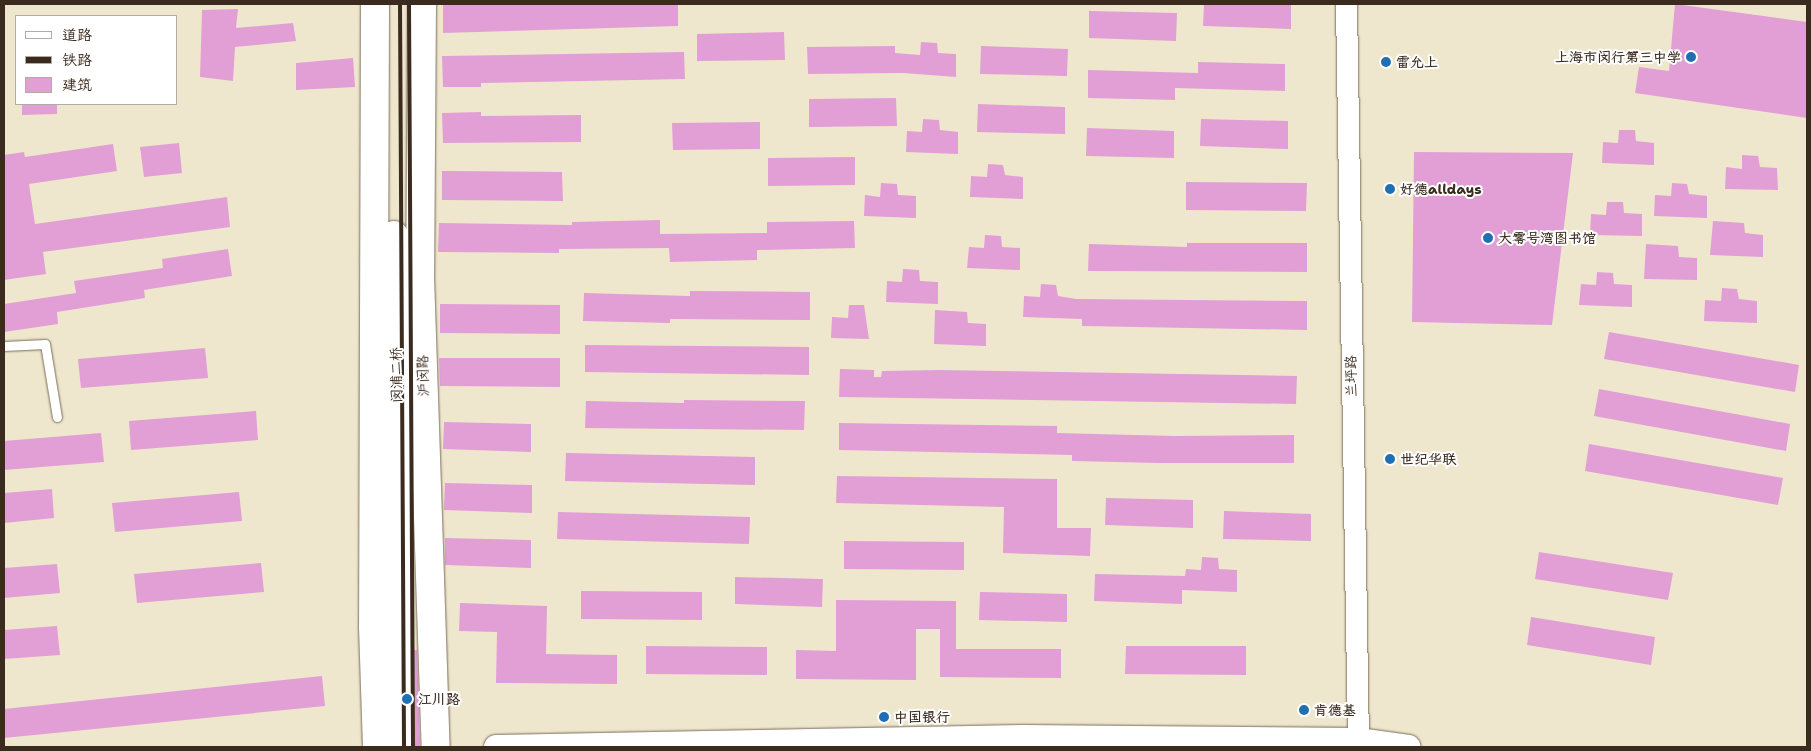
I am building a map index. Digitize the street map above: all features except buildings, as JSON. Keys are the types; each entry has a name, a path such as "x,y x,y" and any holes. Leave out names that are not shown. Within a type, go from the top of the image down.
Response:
{"main road":[{"path":"376,4 373,627 377,747"},
{"name":"闵浦二桥","path":"391,4 399,747"},
{"name":"闵浦二桥","path":"416,4 418,747"},
{"name":"沪闵路","path":"422,4 421,285 436,747"},
{"path":"496,747 1023,737 1358,743 1409,747"}],"street":[{"name":"兰坪路","path":"1346,4 1358,743"}],"lane":[{"path":"4,346 45,344 57,417"}],"railway":[{"path":"400,4 404,747"},
{"path":"409,4 413,747"}],"place":[{"name":"上海市闵行第三中学","path":"1691,57"},
{"name":"雷允上","path":"1386,62"},
{"name":"好德alldays","path":"1390,189"},
{"name":"大零号湾图书馆","path":"1488,238"},
{"name":"世纪华联","path":"1390,459"},
{"name":"江川路","path":"407,699"},
{"name":"肯德基","path":"1304,710"},
{"name":"中国银行","path":"884,717"}]}
